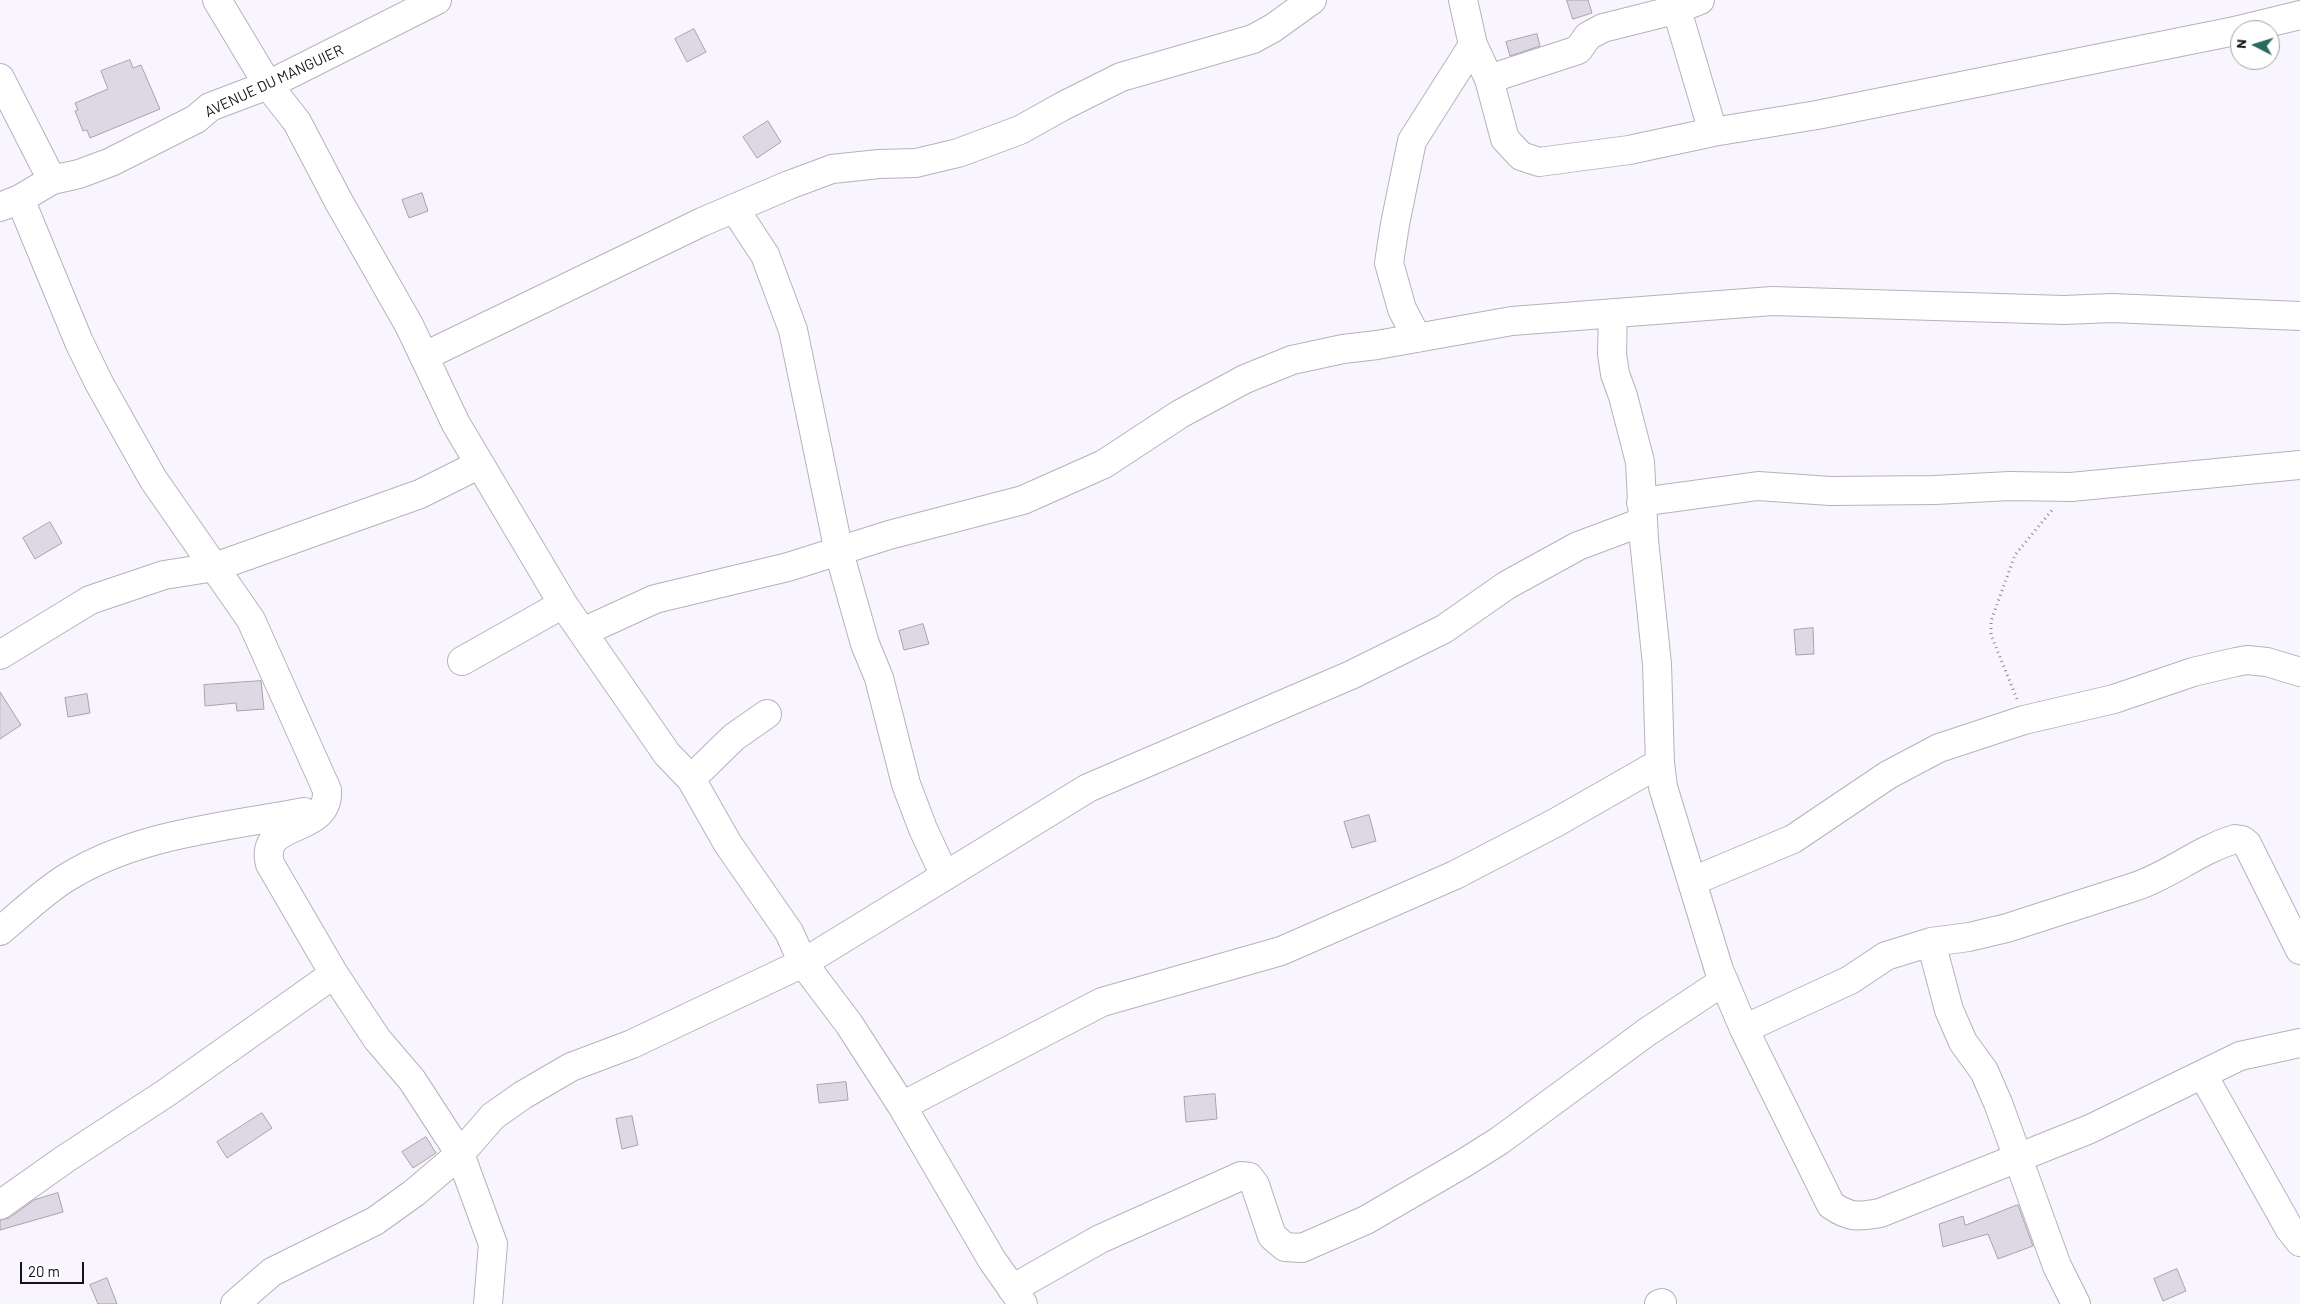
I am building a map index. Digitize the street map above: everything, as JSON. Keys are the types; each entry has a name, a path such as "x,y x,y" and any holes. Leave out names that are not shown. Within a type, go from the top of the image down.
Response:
{"street":[{"path":"217,0 268,85 297,122 425,356 456,424 563,604 622,692 667,754 691,779 728,844 746,866 789,932 803,963 849,1024 902,1106 967,1219 1018,1296 1100,1239 1242,1176 1249,1178 1255,1185 1272,1236 1285,1247 1302,1248 1366,1220 1499,1141 1647,1032 1724,981"},
{"name":"AVENUE DU MANGUIER","path":"10,203 52,180 79,174 111,162 196,119 210,107 268,85 437,0"},
{"path":"425,356 608,266 734,208 832,169 879,164 916,163 958,153 1020,130 1121,77 1254,39 1312,0"},
{"path":"1463,0 1473,45 1489,79 1505,139 1521,156 1540,162 1629,150 1713,132 1817,115 2069,66 2230,32 2300,15"},
{"path":"1489,79 1578,50 1588,36 1603,28 1683,3 1713,132"},
{"path":"1417,338 1402,309 1389,263 1397,216 1412,141 1473,45"},
{"path":"0,78 52,180"},
{"path":"10,203 99,382 153,479 251,620 327,790 328,799 325,808 319,814 280,833 273,839 270,845 269,860 334,974 378,1039 412,1080 460,1154 493,1244 488,1304"},
{"path":"734,208 765,255 793,330 840,552 866,644 879,678 906,784 923,829 945,876"},
{"path":"583,632 655,599 731,582 840,552 889,535 1023,500 1104,464 1210,396 1292,360 1343,349 1512,321 1772,301 2064,310 2112,308 2300,316"},
{"path":"1613,314 1612,354 1615,374 1623,396 1640,462 1642,512 1658,664 1660,763 1663,787 1724,981 1744,1028 1831,1205 1847,1216 1880,1213 2090,1129 2240,1056 2300,1043"},
{"path":"0,655 90,600 164,575 215,567 420,494 480,464"},
{"path":"235,1304 272,1272 375,1221 414,1193 460,1154 493,1116 522,1095 571,1067 632,1044 803,963 1088,788 1351,675 1444,629 1507,585 1642,512 1758,486 1830,491 2071,486 2300,465"},
{"path":"462,660 563,604"},
{"path":"1692,881 1793,839 1907,764 1940,748 2024,720 2114,699 2193,672 2242,661 2267,662 2300,672"},
{"path":"691,779 734,737 767,714"},
{"path":"902,1106 1102,1002 1281,951 1455,875 1555,823 1660,763"},
{"path":"0,931 65,878 108,856 160,839 325,808"},
{"path":"1744,1028 1850,980 1886,956 1931,942 1969,938 2007,928 2143,884 2158,878 2194,855 2235,839 2242,840 2247,844 2300,950"},
{"path":"1931,942 1948,1010 1963,1042 1984,1071 2019,1157 2057,1266 2076,1304"},
{"path":"0,1205 65,1159 166,1093 334,974"},
{"path":"2203,1075 2289,1228 2300,1242"}],"path":[{"path":"2024,720 2006,668 1991,635 1991,621 2015,555 2071,486"}],"building":[{"path":"1567,0 1588,0 1592,13 1573,19"},
{"path":"694,29 706,52 687,62 675,39"},
{"path":"1537,34 1540,46 1510,56 1506,42"},
{"path":"130,60 133,68 141,65 160,109 90,138 87,130 83,131 75,111 78,110 75,103 108,89 101,71"},
{"path":"768,121 781,142 757,158 743,137"},
{"path":"422,193 428,211 409,218 402,200"},
{"path":"50,522 62,543 35,559 23,538"},
{"path":"923,624 929,644 904,650 899,631"},
{"path":"1813,628 1814,654 1796,655 1794,630"},
{"path":"261,681 264,709 237,711 236,703 205,706 204,685"},
{"path":"0,692 21,725 0,739"},
{"path":"87,694 90,713 68,717 65,698"},
{"path":"1369,815 1376,841 1352,848 1344,822"},
{"path":"846,1082 848,1100 819,1103 817,1085"},
{"path":"1215,1094 1217,1119 1186,1122 1184,1097"},
{"path":"262,1113 272,1128 227,1158 217,1142"},
{"path":"632,1116 638,1145 622,1149 616,1119"},
{"path":"426,1137 436,1153 413,1168 402,1152"},
{"path":"58,1193 63,1212 0,1230 0,1220 9,1218 34,1200"},
{"path":"2018,1205 2033,1246 1998,1259 1988,1234 1943,1247 1939,1224 1963,1216 1965,1225"},
{"path":"2177,1269 2186,1291 2163,1301 2154,1279"},
{"path":"107,1278 117,1304 98,1304 90,1285"}]}
